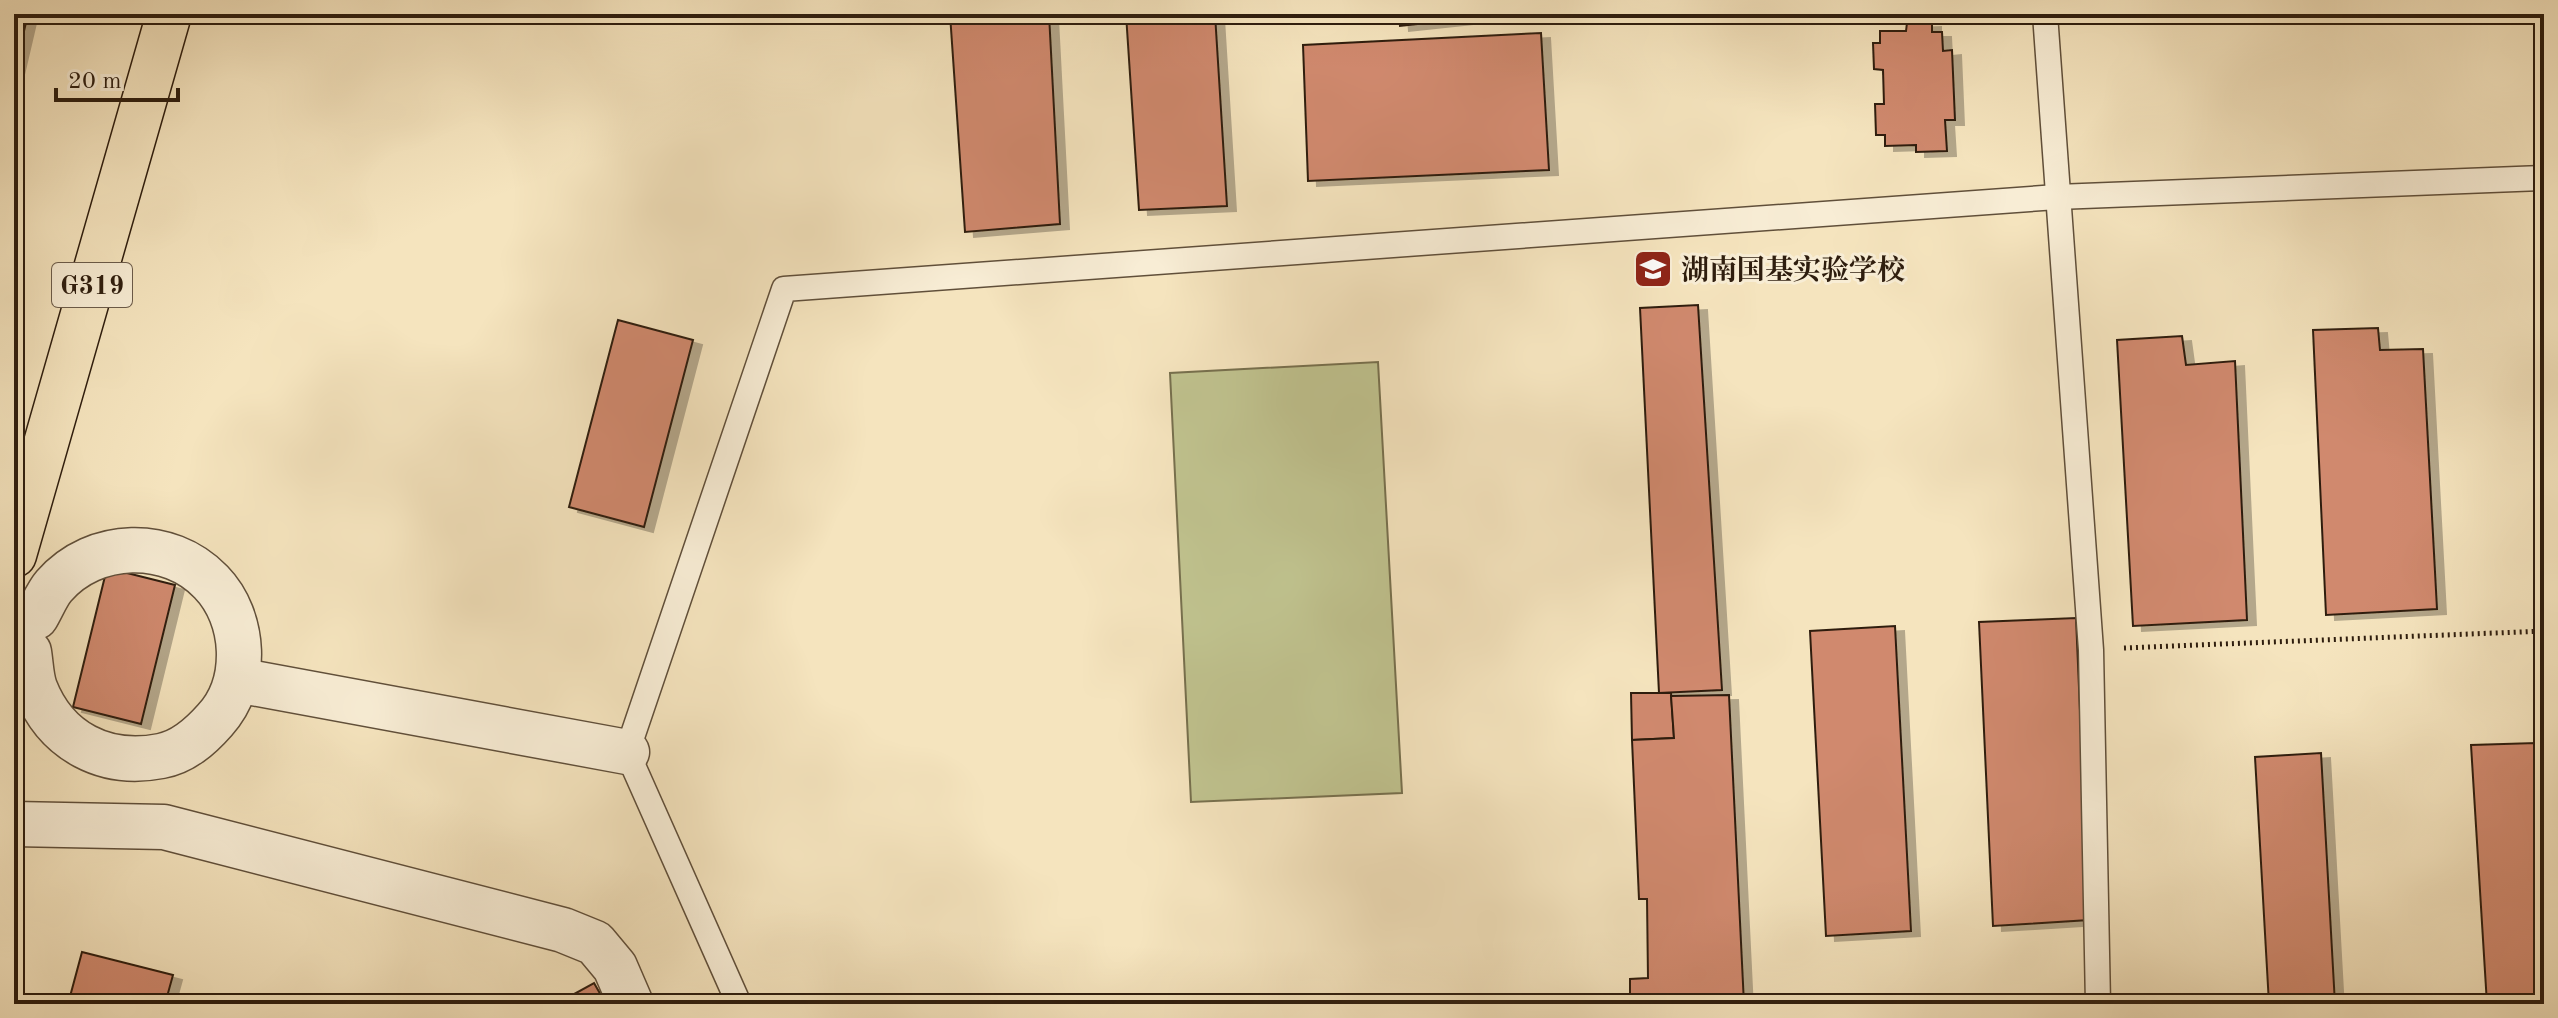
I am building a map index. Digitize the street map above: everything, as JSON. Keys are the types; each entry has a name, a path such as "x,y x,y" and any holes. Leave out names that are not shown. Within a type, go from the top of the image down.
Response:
{"highway":[{"name":"G319","path":"14,555 169,14"}],"street":[{"path":"14,622 36,617 54,586 81,563 114,551 149,550 183,561 211,582 231,612 239,646 237,680 223,712 200,737 171,754 138,761 104,756 73,740 49,717 34,686 29,652 14,641"},
{"path":"237,680 627,752"},
{"path":"14,824 164,827 563,930 595,943 615,967 631,1004"}],"lane":[{"path":"2045,14 2091,650 2098,1004"},
{"path":"739,1004 627,752 784,289 2057,197 2544,178"}],"path":[{"path":"2091,650 2544,631"}],"green space":[{"path":"1378,362 1402,793 1191,802 1170,373"}],"building":[{"path":"14,14 28,14 14,74"},
{"path":"950,14 1049,14 1060,224 965,232"},
{"path":"1126,14 1215,14 1227,206 1139,210"},
{"path":"1399,14 1473,14 1473,18 1400,26"},
{"path":"1932,22 1932,32 1942,32 1943,51 1952,50 1955,120 1945,120 1947,151 1916,152 1916,145 1885,146 1885,135 1876,135 1875,104 1884,104 1883,70 1874,69 1873,43 1880,43 1880,31 1906,31 1907,23"},
{"path":"1541,33 1549,170 1308,181 1303,45"},
{"path":"1698,305 1722,690 1659,693 1640,308"},
{"path":"618,320 693,340 644,527 569,507"},
{"path":"2378,328 2380,350 2423,349 2437,609 2326,615 2313,330"},
{"path":"2182,336 2186,365 2235,361 2247,620 2133,626 2117,340"},
{"path":"107,568 175,585 141,724 73,707"},
{"path":"2076,618 2089,920 1993,926 1979,622"},
{"path":"1895,626 1911,931 1826,936 1810,631"},
{"path":"1631,693 1671,693 1674,738 1632,740"},
{"path":"1729,695 1744,1004 1630,1004 1630,979 1648,978 1647,899 1639,899 1632,740 1674,738 1671,696"},
{"path":"2536,743 2544,896 2544,1004 2487,1004 2471,745"},
{"path":"2321,753 2335,1004 2269,1004 2255,757"},
{"path":"82,952 173,975 165,1004 68,1004"},
{"path":"594,983 606,1004 556,1004"}],"place":[{"name":"湖南国基实验学校","path":"1653,269"}]}
